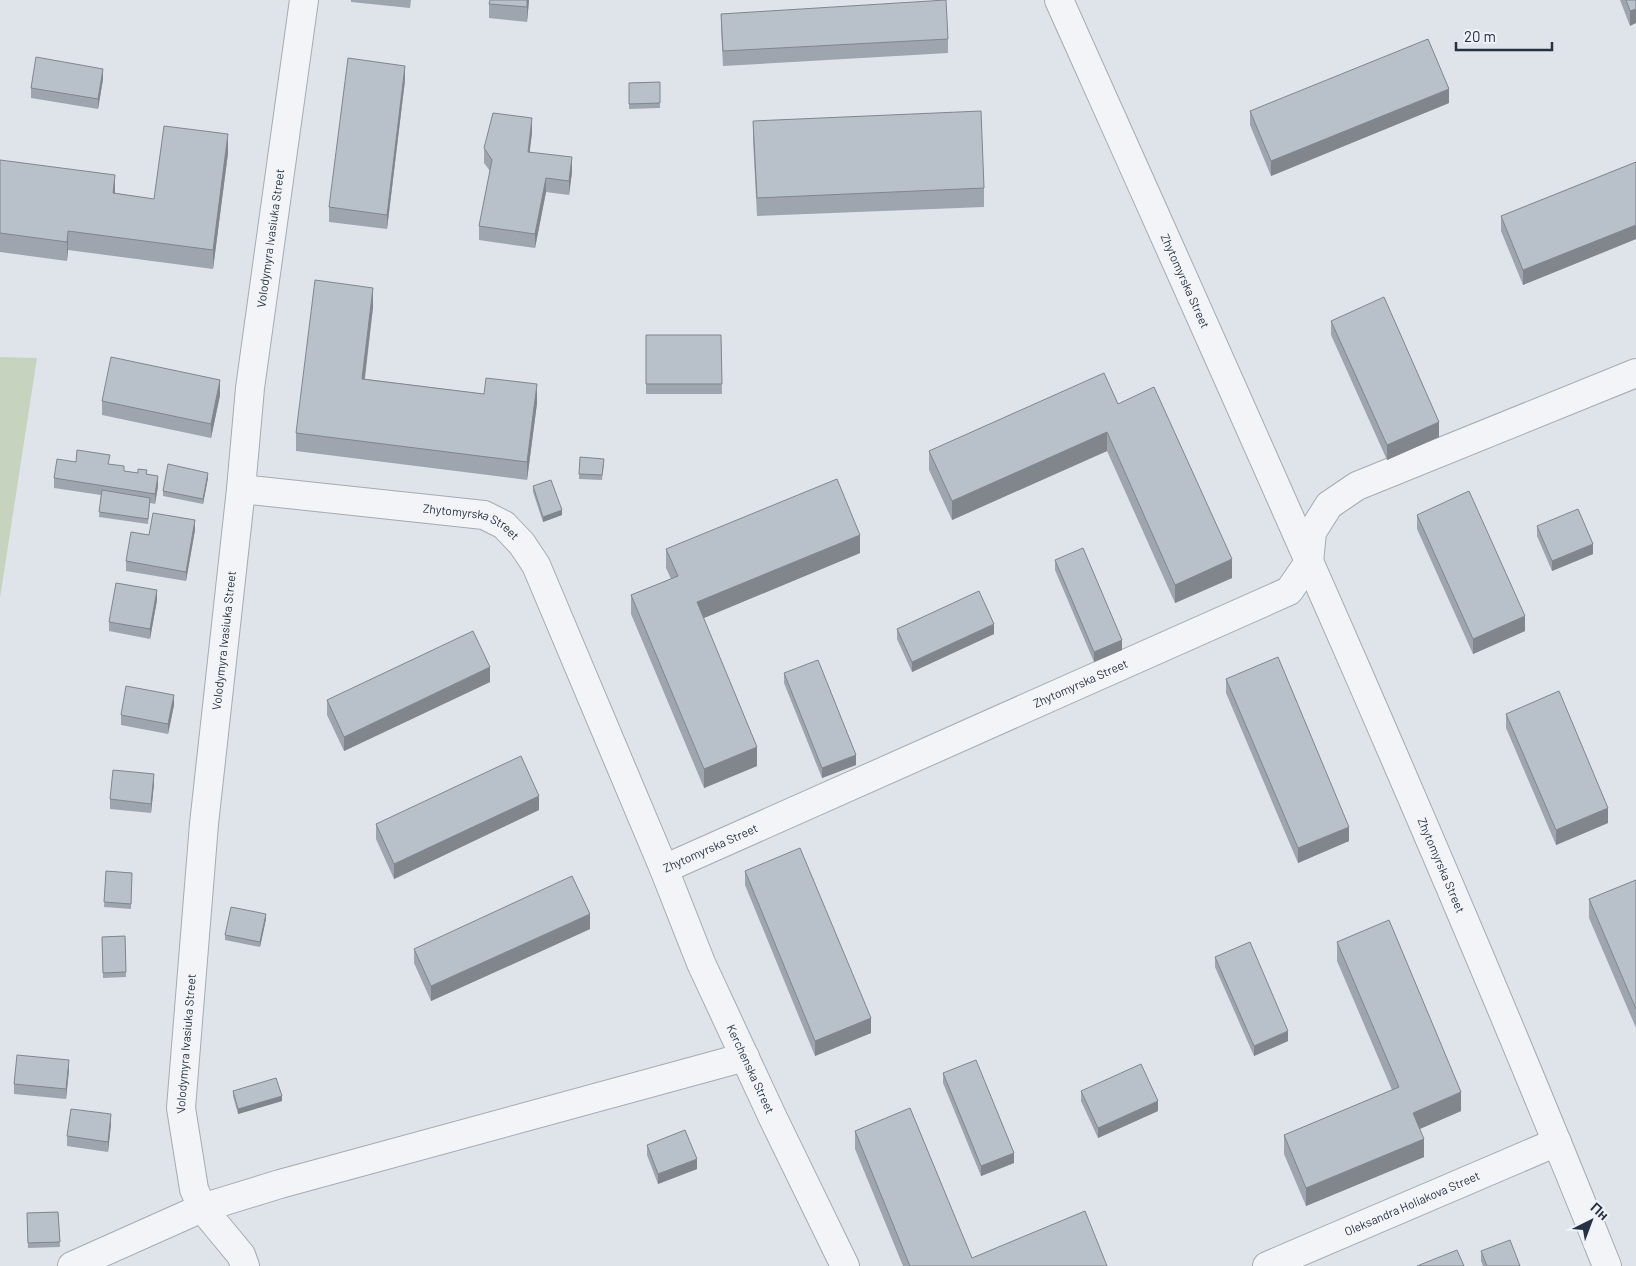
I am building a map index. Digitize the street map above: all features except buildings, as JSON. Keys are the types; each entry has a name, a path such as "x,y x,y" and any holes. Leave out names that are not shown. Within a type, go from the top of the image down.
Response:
{"street":[{"name":"Volodymyra Ivasiuka Street","path":"245,1266 241,1255 202,1208 194,1189 180,1108 204,824 241,489 250,388 304,0"},
{"name":"Zhytomyrska Street","path":"1059,0 1430,838 1607,1266"},
{"name":"Zhytomyrska Street","path":"241,489 484,515 504,525 522,544 536,565 664,868 1289,591 1309,562 1312,532 1329,505 1357,486 1636,373"},
{"name":"Kerchenska Street","path":"664,868 701,963 844,1266"},
{"path":"72,1266 202,1208 745,1057"},
{"name":"Oleksandra Holiakova Street","path":"1267,1266 1557,1142"}],"green space":[{"path":"0,357 37,358 0,598"}]}
